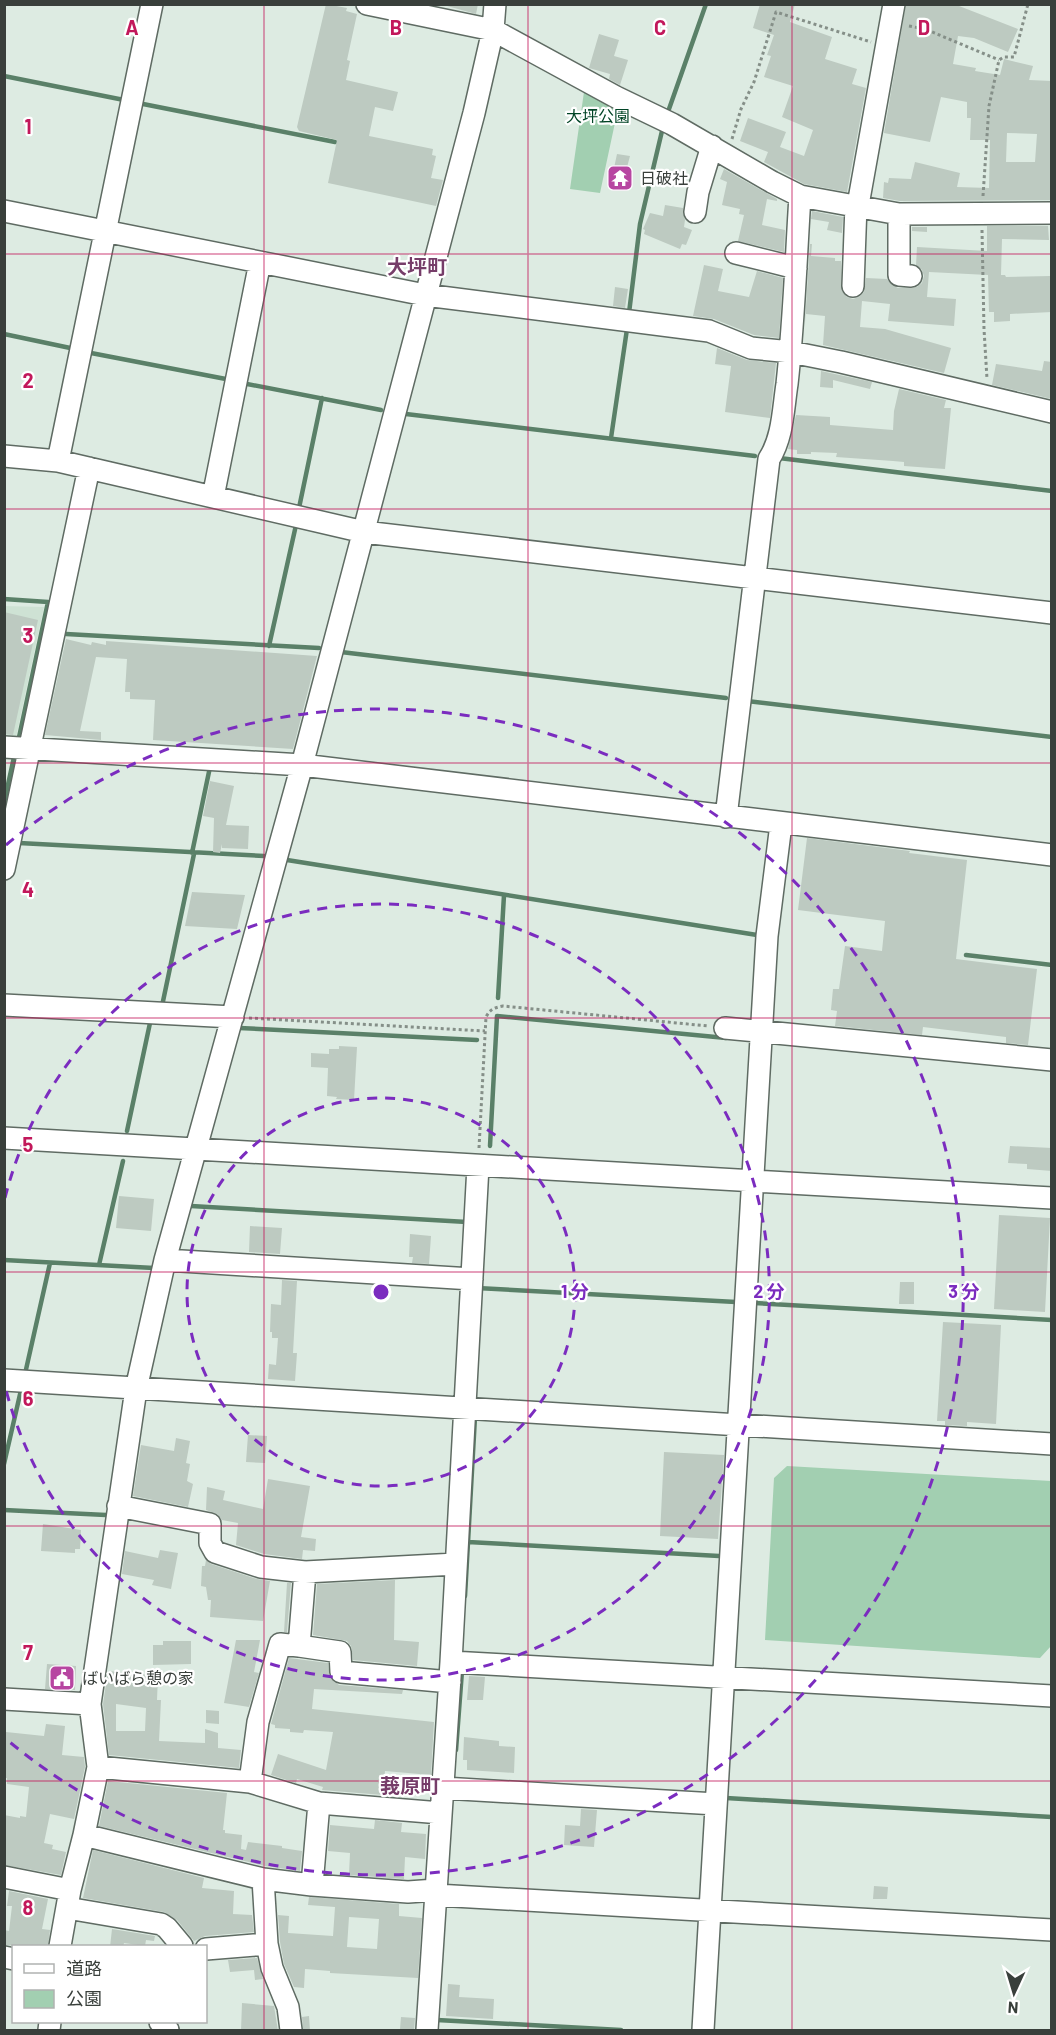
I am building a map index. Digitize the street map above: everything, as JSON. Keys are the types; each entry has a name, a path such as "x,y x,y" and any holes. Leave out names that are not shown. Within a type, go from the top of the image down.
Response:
{"street":[{"path":"58,461 152,4"},
{"path":"367,4 493,30 800,196 899,214 1052,213"},
{"path":"60,1945 98,1767 90,1704 136,1389 165,1260 302,765 474,112 493,30 495,4"},
{"path":"853,286 857,205 893,13"},
{"path":"695,212 698,192 720,151"},
{"path":"726,817 769,459 776,447 780,428 790,352 800,196"},
{"path":"4,211 425,296 709,331 751,348 790,352 841,362 1052,412"},
{"path":"899,214 899,275 910,276"},
{"path":"736,253 796,268"},
{"path":"213,497 260,262"},
{"path":"4,456 58,461 364,531 1052,613"},
{"path":"4,869 89,468"},
{"path":"4,747 302,765 1052,855"},
{"path":"703,2031 767,936 781,824"},
{"path":"4,1005 232,1017"},
{"path":"725,1028 762,1039 1052,1059"},
{"path":"4,1138 1052,1198"},
{"path":"427,2031 451,1672 478,1166"},
{"path":"165,1260 472,1279"},
{"path":"4,1380 1052,1444"},
{"path":"118,1506 210,1524 210,1543 215,1552 261,1567 305,1572 456,1564"},
{"path":"299,1646 305,1572"},
{"path":"250,1782 258,1722 280,1644 340,1652 341,1672 723,1678 1052,1696"},
{"path":"4,1699 90,1704"},
{"path":"98,1767 250,1782 319,1803 441,1813"},
{"path":"443,1788 716,1804"},
{"path":"312,1886 319,1803"},
{"path":"84,1835 263,1879 312,1886 1052,1930"},
{"path":"4,1877 69,1899 161,1924 168,1928 181,1945"},
{"path":"263,1879 267,1944 272,1968 288,2007 291,2031"},
{"path":"207,1949 267,1944"}],"path":[{"path":"720,151 754,82 776,12 887,47"},
{"path":"893,13 999,60"},
{"path":"478,1166 485,1031 489,1011 503,1006 725,1028"},
{"path":"232,1017 485,1031"}],"shaded area":[{"path":"4,606 44,607 15,742 5,742"}],"green space":[{"name":"大坪公園","path":"585,85 619,104 600,193 570,189"},
{"path":"787,1466 1051,1481 1051,1646 1040,1658 765,1640 774,1478"}],"building":[{"path":"326,4 347,8 346,11 357,14 347,60 350,61 346,80 398,92 393,111 375,107 369,136 433,149 432,155 436,156 431,178 443,180 436,206 328,183 337,140 299,131 297,127"},
{"path":"440,4 478,4 476,14"},
{"path":"760,4 795,4 790,22 832,37 825,59 857,69 852,84 866,88 847,192 804,184 764,162 768,152 740,141 748,118 786,132 780,147 804,156 813,130 782,117 793,86 764,77 771,56 767,55 774,35 753,28"},
{"path":"906,4 954,4 1018,29 1008,52 974,38 958,36 953,64 976,68 975,71 1000,75 1004,59 1033,66 1029,80 1052,81 1050,153 1052,153 1052,200 900,201 883,198 884,182 888,183 889,178 911,179 915,162 960,173 957,187 989,188 990,140 970,140 971,118 967,118 967,102 941,97 930,142 884,133","holes":["1007,133 1037,134 1035,162 1006,162"]},
{"path":"599,34 619,40 614,56 628,60 620,85 609,79 610,74 589,68"},
{"path":"617,154 630,156 626,171 614,168"},
{"path":"724,169 777,199 777,201 767,199 762,225 785,230 784,252 738,241 744,215 739,214 740,209 722,205 727,182 720,179"},
{"path":"665,205 683,208 684,227 692,230 686,245 682,244 680,249 644,234 643,229 650,213 663,216"},
{"path":"812,211 843,217 842,233 827,230 829,222 811,219"},
{"path":"987,226 1048,226 1049,240 1002,239 1001,275 1006,277 1050,276 1052,312 1010,314 1010,321 994,322 994,312 989,312 988,275 929,272 927,297 956,299 954,326 888,321 890,304 862,301 860,327 885,329 951,348 944,373 823,345 825,316 806,314 805,322 810,244 812,244 811,256 835,258 835,261 841,261 842,291 847,297 853,299 864,292 866,278 887,279 898,288 917,287 922,283 924,276 922,270 916,265 917,247 987,251"},
{"path":"912,227 927,227 927,232 912,231"},
{"path":"704,265 723,269 718,291 749,297 757,271 783,278 779,338 754,335 714,319 693,316"},
{"path":"615,287 628,289 625,308 613,306"},
{"path":"717,348 747,360 776,363 770,418 725,412 731,366 715,364"},
{"path":"1044,361 1052,362 1052,399 992,385 996,364 1042,371"},
{"path":"821,371 872,382 870,389 833,380 833,388 820,387"},
{"path":"899,389 946,400 944,408 951,408 945,469 904,466 904,462 836,457 837,453 797,454 797,450 788,449 796,415 830,417 830,425 893,430"},
{"path":"4,612 38,620 13,735 4,734"},
{"path":"66,639 91,645 92,642 106,645 106,641 317,656 293,749 153,740 155,700 130,699 130,692 125,692 127,659 96,657 80,731 101,732 101,740 45,735"},
{"path":"210,781 234,786 226,825 249,826 248,849 222,848 222,844 220,853 213,852 214,818 203,816"},
{"path":"807,838 967,860 956,959 1037,969 1028,1045 1006,1043 1006,1037 923,1027 922,1035 835,1026 837,1011 831,1010 833,989 839,989 845,946 882,951 885,921 798,910"},
{"path":"192,892 245,895 237,929 185,926"},
{"path":"339,1046 357,1047 354,1100 327,1096 328,1068 311,1067 311,1053 329,1054 329,1049 339,1049"},
{"path":"1010,1146 1052,1148 1052,1171 1027,1169 1027,1164 1008,1163"},
{"path":"119,1196 154,1199 151,1231 116,1228"},
{"path":"999,1215 1050,1218 1045,1312 994,1309"},
{"path":"250,1226 282,1228 280,1254 249,1252"},
{"path":"410,1234 431,1236 429,1264 412,1263 413,1257 409,1257"},
{"path":"282,1280 297,1281 293,1353 297,1353 295,1381 268,1379 269,1364 276,1365 278,1338 272,1338 272,1332 270,1332 271,1304 281,1305"},
{"path":"900,1282 914,1282 914,1304 899,1304"},
{"path":"943,1322 1001,1325 996,1424 967,1422 967,1426 945,1425 945,1421 937,1421"},
{"path":"248,1435 267,1436 265,1463 246,1462"},
{"path":"176,1438 190,1441 186,1463 190,1464 187,1481 193,1484 188,1507 133,1496 141,1445 174,1451"},
{"path":"664,1452 724,1455 718,1539 660,1536"},
{"path":"268,1479 310,1486 301,1537 316,1539 315,1551 303,1550 302,1559 264,1554 236,1545 238,1523 222,1520 217,1514 206,1510 207,1487 225,1491 223,1500 263,1509"},
{"path":"43,1524 81,1530 80,1549 75,1549 75,1553 41,1551"},
{"path":"160,1550 178,1553 171,1589 152,1585 154,1580 122,1574 125,1551 158,1558"},
{"path":"206,1560 211,1564 270,1581 263,1621 210,1617 211,1600 208,1600 206,1587 201,1586 202,1566 205,1566"},
{"path":"395,1580 394,1640 419,1642 417,1666 353,1660 351,1646 347,1641 313,1635 317,1584"},
{"path":"287,1583 291,1583 287,1632 284,1632"},
{"path":"236,1640 260,1640 254,1672 259,1673 249,1707 224,1703"},
{"path":"163,1641 191,1641 191,1664 153,1665 153,1645 163,1645"},
{"path":"289,1658 328,1663 330,1678 339,1685 403,1690 402,1694 314,1689 312,1709 434,1722 431,1775 385,1771 383,1795 322,1790 323,1787 297,1779 296,1783 271,1775 278,1754 326,1770 333,1732 304,1730 303,1733 290,1732 290,1729 275,1728 275,1725 271,1724"},
{"path":"47,1664 76,1666 75,1690 45,1689"},
{"path":"108,1671 158,1675 157,1700 161,1700 159,1741 205,1743 205,1729 218,1733 218,1748 241,1750 239,1768 109,1755 103,1704","holes":["116,1704 146,1708 145,1731 116,1731"]},
{"path":"469,1676 485,1677 483,1700 467,1700"},
{"path":"206,1710 219,1711 219,1724 206,1723"},
{"path":"46,1724 65,1726 62,1755 84,1757 85,1767 74,1819 50,1814 44,1843 53,1845 52,1849 66,1852 61,1875 4,1865 4,1815 26,1817 29,1787 7,1784 7,1778 4,1778 6,1732 44,1736"},
{"path":"464,1737 499,1741 499,1746 515,1747 514,1773 467,1770 467,1760 463,1760"},
{"path":"108,1781 227,1793 223,1830 225,1833 242,1835 241,1849 246,1850 248,1842 302,1851 300,1871 265,1866 99,1826"},
{"path":"581,1809 597,1810 594,1847 564,1845 565,1825 580,1826"},
{"path":"375,1820 402,1823 401,1832 426,1834 425,1859 405,1857 404,1879 349,1875 350,1853 328,1851 330,1825 374,1829"},
{"path":"93,1850 204,1878 202,1888 234,1891 233,1914 252,1915 254,1932 205,1936 194,1941 177,1920 164,1912 83,1898"},
{"path":"874,1886 888,1887 887,1899 873,1899"},
{"path":"9,1891 48,1899 42,1929 50,1930 48,1945 4,1945 4,1930 9,1931 12,1906 7,1906"},
{"path":"309,1897 399,1904 399,1916 422,1918 418,1978 330,1973 330,1971 305,1969 304,1988 294,1987 284,1964 278,1915 289,1916 288,1933 333,1936 335,1907 308,1905","holes":["349,1917 379,1919 377,1949 347,1947"]},
{"path":"112,1929 155,1936 154,1941 146,1940 145,1945 124,1943 124,1945 110,1945"},
{"path":"257,1958 263,1979 255,1980 254,1970 230,1972 228,1960"},
{"path":"448,1984 460,1985 459,1997 494,1999 493,2019 446,2016"},
{"path":"242,2003 274,2006 278,2031 241,2031"},
{"path":"309,2016 310,2031 303,2031 302,2017"},
{"path":"401,2017 415,2018 414,2030 400,2029"}],"waterway":[{"path":"669,109 706,4"},
{"path":"4,76 124,100"},
{"path":"138,103 335,142"},
{"path":"629,313 640,224 662,131"},
{"path":"611,438 627,329"},
{"path":"4,334 75,349"},
{"path":"91,353 231,380"},
{"path":"242,383 381,410"},
{"path":"299,508 322,398"},
{"path":"406,414 755,456"},
{"path":"779,458 1052,491"},
{"path":"269,646 296,525"},
{"path":"4,599 48,602 18,742"},
{"path":"66,634 319,648"},
{"path":"341,652 726,698"},
{"path":"747,701 1052,737"},
{"path":"4,803 14,757"},
{"path":"192,853 210,767"},
{"path":"19,843 264,856"},
{"path":"162,1006 194,854"},
{"path":"287,860 757,935"},
{"path":"498,998 504,895"},
{"path":"966,955 1052,965"},
{"path":"490,1146 497,1016 726,1038"},
{"path":"127,1131 150,1023"},
{"path":"239,1028 477,1040"},
{"path":"99,1265 123,1161"},
{"path":"191,1206 467,1222"},
{"path":"4,1260 154,1268"},
{"path":"25,1374 50,1263"},
{"path":"477,1288 736,1302"},
{"path":"754,1303 1052,1320"},
{"path":"4,1464 21,1390"},
{"path":"465,1596 475,1417"},
{"path":"4,1510 106,1515"},
{"path":"468,1542 719,1556"},
{"path":"456,1750 462,1671"},
{"path":"726,1798 1052,1817"},
{"path":"437,2020 621,2030"}],"place":[{"name":"日破社","path":"620,178"},
{"name":"ばいばら憩の家","path":"62,1678"}],"district":[{"name":"大坪町","path":"417,267"},
{"name":"莪原町","path":"410,1786"}]}
